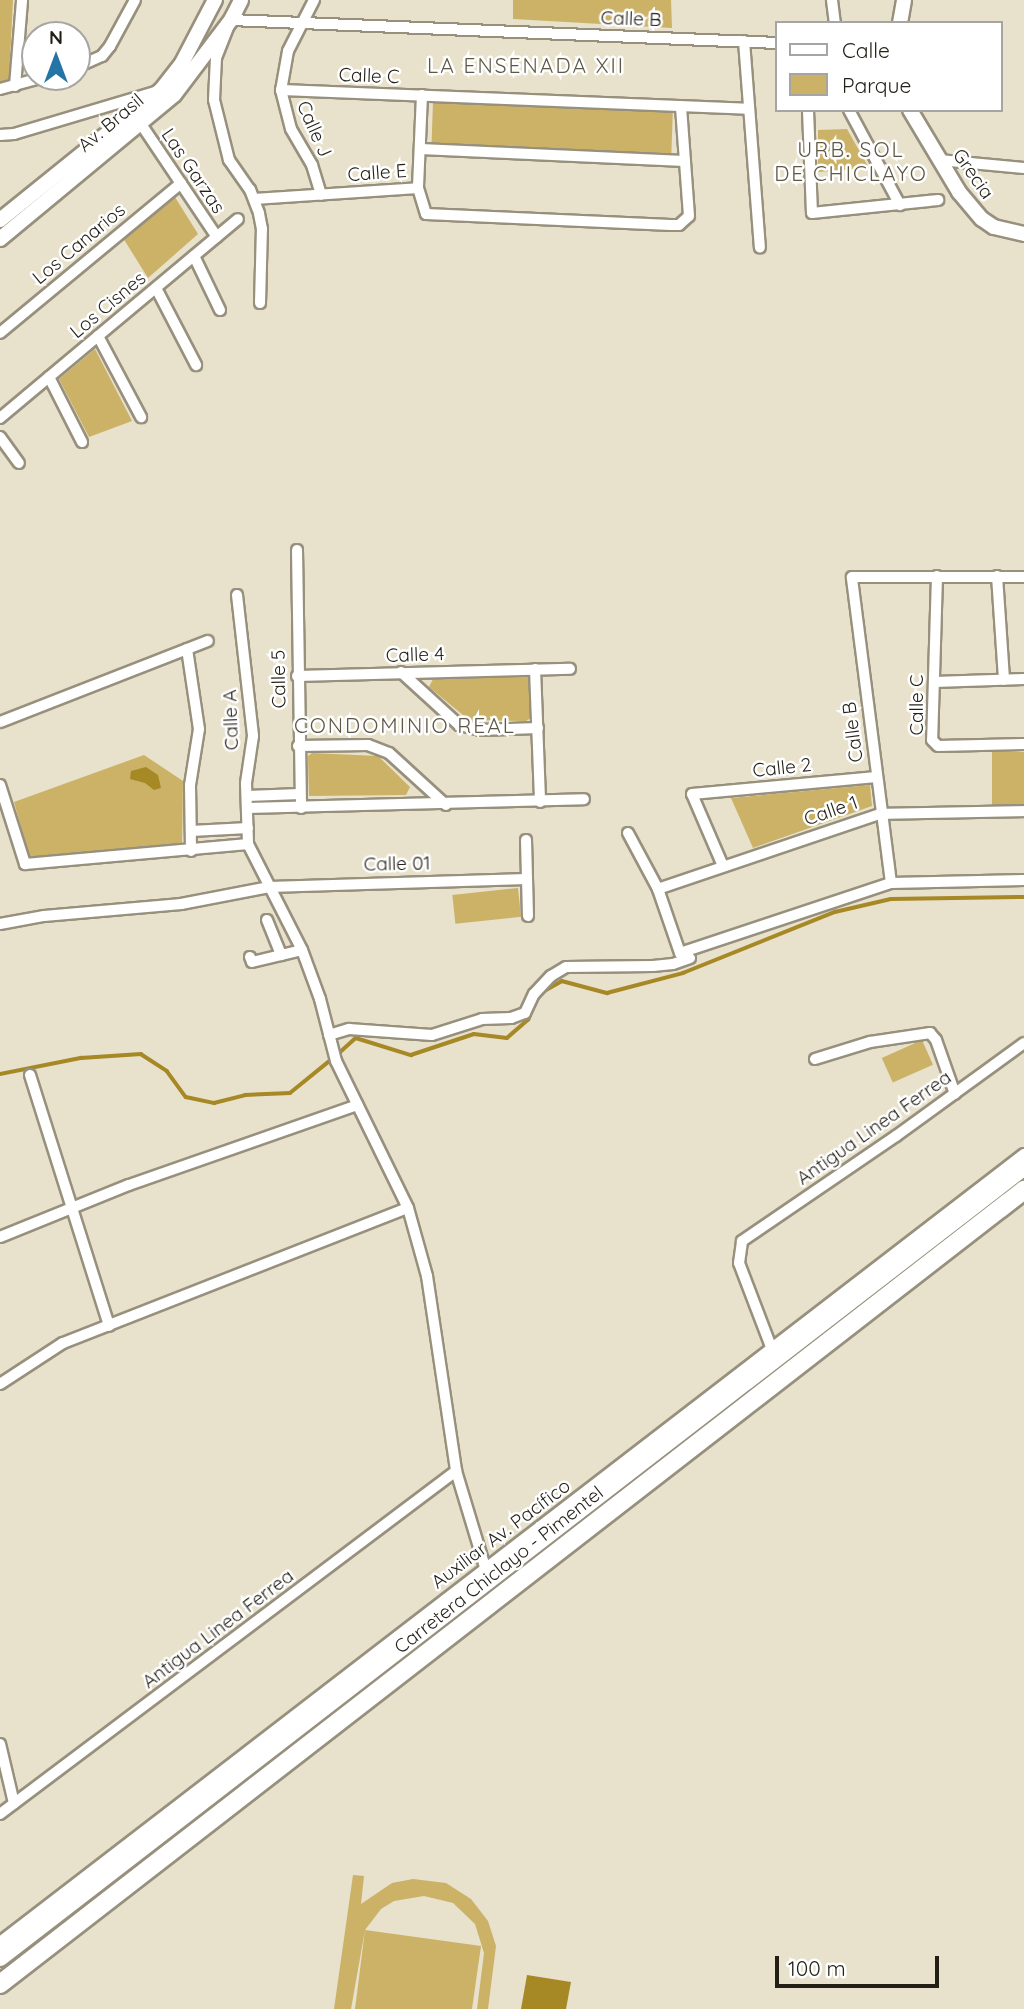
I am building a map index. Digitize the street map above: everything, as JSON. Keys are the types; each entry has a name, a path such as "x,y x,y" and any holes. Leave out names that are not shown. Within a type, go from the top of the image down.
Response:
{"main road":[{"name":"Carretera Chiclayo - Pimentel","path":"0,1957 337,1699 487,1574 773,1352 1024,1166"},
{"name":"Carretera Chiclayo - Pimentel","path":"0,1984 1024,1190"},
{"path":"337,1699 348,1705 350,1713"}],"street":[{"path":"15,86 22,0"},
{"path":"91,63 110,46 135,0"},
{"name":"Av. Brasil","path":"0,220 161,90 182,63 215,0"},
{"name":"Av. Brasil","path":"0,239 174,95 231,20 241,0"},
{"name":"Calle J","path":"314,0 284,62 281,90 291,129 312,165 321,195"},
{"path":"832,0 835,21"},
{"path":"900,21 904,0"},
{"path":"231,20 214,71 215,111 229,160 254,199 262,229 260,303"},
{"name":"Calle B","path":"231,20 776,43"},
{"path":"744,41 760,247"},
{"path":"0,89 21,84"},
{"path":"0,135 14,134 161,90"},
{"name":"Calle C","path":"281,90 749,109"},
{"path":"422,95 418,188 426,214 679,225 689,216 681,106"},
{"path":"808,112 812,213 938,200"},
{"path":"850,112 900,205"},
{"name":"Grecia","path":"911,112 958,192 982,219 994,227 1024,233"},
{"name":"Las Garzas","path":"141,124 217,237"},
{"path":"420,149 685,161"},
{"path":"940,160 1024,168"},
{"name":"Los Canarios","path":"0,333 181,183"},
{"name":"Calle E","path":"254,199 418,188"},
{"name":"Los Cisnes","path":"0,418 238,219"},
{"path":"194,256 219,310"},
{"path":"156,288 197,365"},
{"path":"99,336 141,417"},
{"path":"49,377 82,442"},
{"path":"0,437 19,463"},
{"name":"Calle 5","path":"297,550 296,676 301,808"},
{"path":"937,576 1024,577"},
{"name":"Calle B","path":"891,883 880,814 852,577 937,576"},
{"name":"Calle C","path":"937,576 932,740 935,745 1024,744"},
{"path":"997,576 1004,680"},
{"name":"Calle A","path":"237,594 253,736 247,796 248,844"},
{"path":"0,722 208,641"},
{"path":"187,649 199,729 190,785 191,851"},
{"path":"535,669 540,802"},
{"name":"Calle 4","path":"296,676 570,669"},
{"path":"401,672 459,725 480,730 538,728"},
{"path":"934,682 1024,679"},
{"path":"298,746 368,745 389,753 446,805"},
{"name":"Calle 2","path":"723,866 692,794 876,776"},
{"path":"0,785 25,864 248,844 302,950 336,1061 408,1208 427,1276 456,1471 487,1574"},
{"path":"247,796 300,794"},
{"path":"247,808 446,805 584,799"},
{"name":"Calle 1","path":"658,889 880,814 1024,811"},
{"path":"191,831 248,828"},
{"path":"628,833 658,889 680,953 891,883 1024,880"},
{"path":"526,840 528,916"},
{"name":"Calle 01","path":"0,924 44,916 181,904 269,887 527,879"},
{"path":"267,920 281,955"},
{"path":"250,957 252,962 302,950"},
{"path":"330,1040 349,1028 432,1035 482,1019 500,1020 524,1013 534,994 551,976 566,967 653,966 673,964 690,958"},
{"path":"815,1059 870,1042 930,1033 936,1040 956,1094"},
{"name":"Antigua Linea Ferrea","path":"773,1352 739,1263 742,1241 956,1094 1024,1043"},
{"path":"30,1075 109,1326"},
{"path":"0,1237 128,1185 357,1105"},
{"path":"773,1352 1024,1154"},
{"path":"0,1384 64,1343 408,1208"},
{"name":"Antigua Linea Ferrea","path":"0,1814 456,1471"},
{"name":"Auxiliar Av. Pacífico","path":"0,1942 487,1574"},
{"path":"0,1744 14,1803"}],"green space":[{"path":"0,0 13,0 9,79 0,82"},
{"path":"513,0 671,0 672,28 513,19"},
{"path":"433,102 673,110 671,153 431,145"},
{"path":"847,129 869,168 818,172 818,130"},
{"path":"173,194 198,234 148,278 123,238"},
{"path":"95,349 132,421 89,437 59,379"},
{"path":"528,677 531,682 531,718 526,721 469,720 429,687 433,679"},
{"path":"992,752 1024,752 1024,805 992,805"},
{"path":"312,753 378,756 410,787 406,795 309,796 308,756"},
{"path":"144,755 183,781 182,845 30,860 14,802"},
{"path":"870,785 872,806 753,848 731,798"},
{"path":"518,888 521,917 455,924 452,895"},
{"path":"922,1040 933,1065 893,1083 882,1058"},
{"path":"353,1875 364,1876 361,1904 392,1883 413,1879 446,1883 471,1899 488,1921 496,1946 488,2009 477,2009 484,1953 475,1924 453,1903 424,1896 394,1901 381,1909 365,1930 351,2009 334,2009"},
{"path":"365,1930 481,1946 472,2009 355,2009"}],"shaded area":[{"path":"146,767 158,775 161,788 154,790 145,783 130,779 131,771"},
{"path":"527,1975 571,1982 566,2009 521,2009"}],"waterway":[{"path":"539,994 562,981 607,993 683,973 835,912 891,899 1024,897"},
{"path":"338,1054 356,1038 411,1055 474,1034 507,1038 528,1020 532,1010"},
{"path":"0,1074 81,1058 141,1054 167,1071 186,1097 214,1103 245,1095 290,1093 332,1059"}],"district":[{"name":"LA ENSENADA XII","path":"526,65"},
{"name":"URB. SOL DE CHICLAYO","path":"851,161"},
{"name":"CONDOMINIO REAL","path":"405,725"}]}
